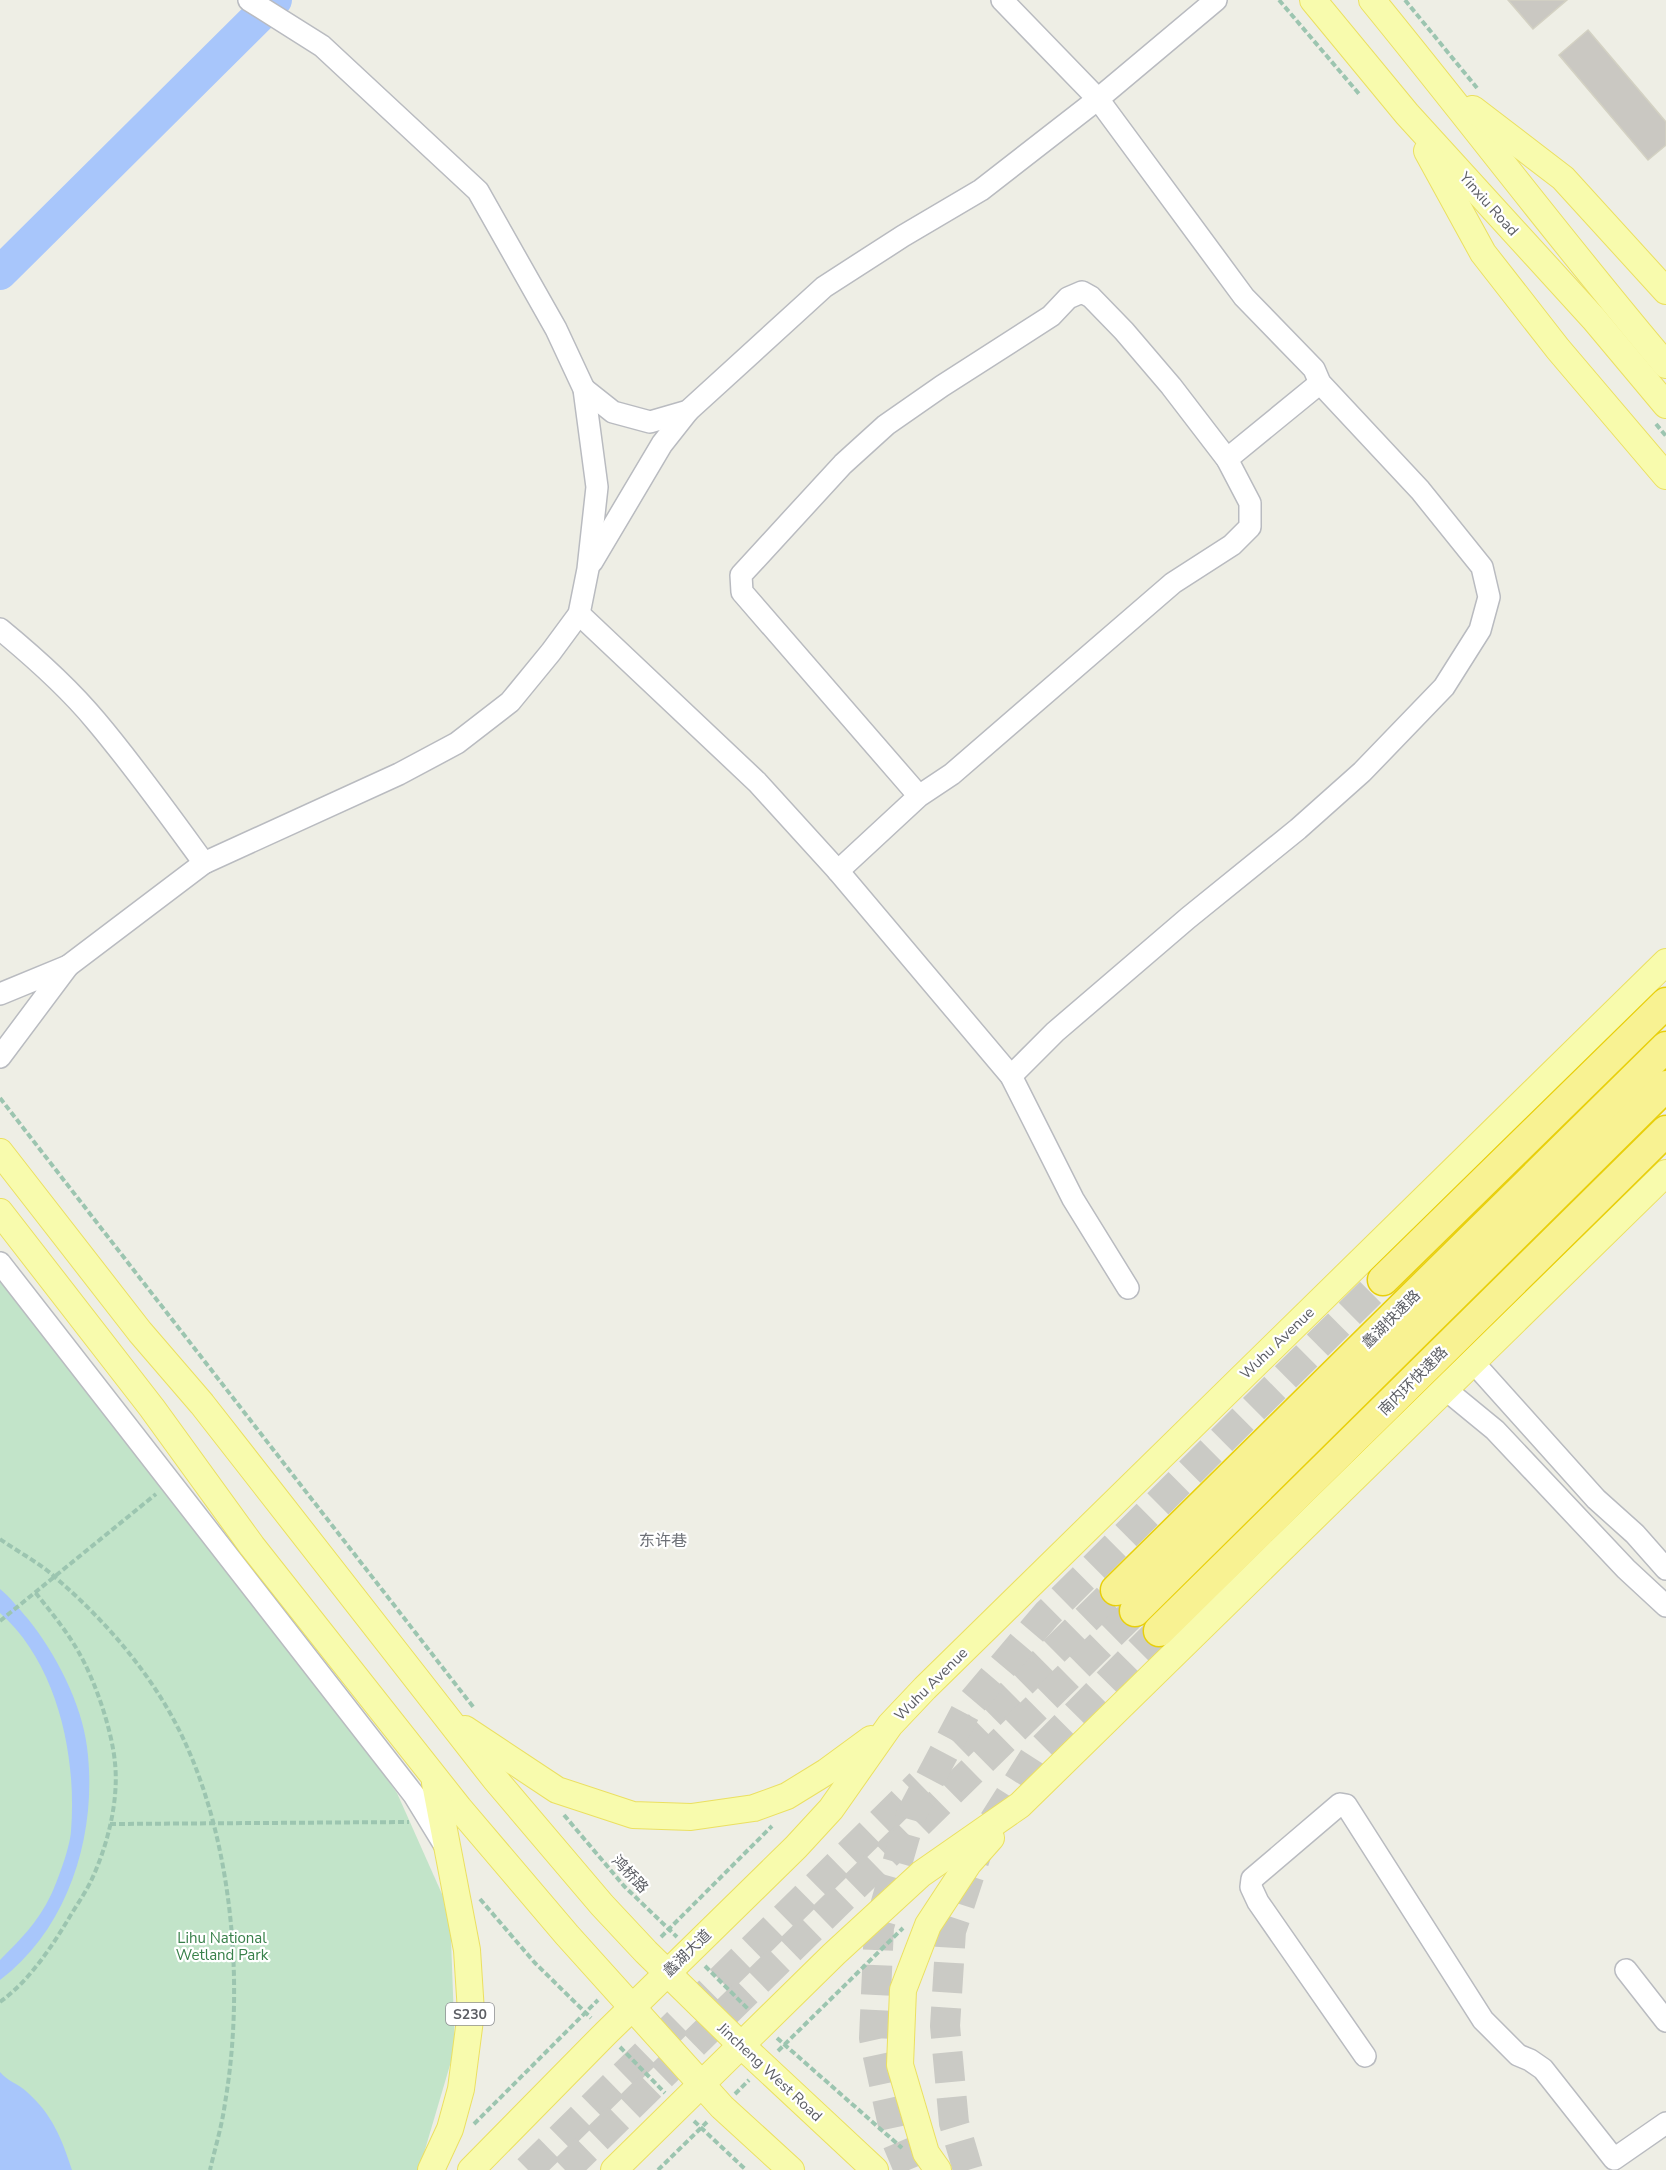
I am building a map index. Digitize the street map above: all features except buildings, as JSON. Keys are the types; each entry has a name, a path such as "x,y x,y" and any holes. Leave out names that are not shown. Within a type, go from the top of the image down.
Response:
{"highway":[{"path":"1383,1280 1666,1003"},
{"name":"蠡湖快速路","path":"1666,1047 1126,1601 1666,1086"},
{"name":"南内环快速路","path":"1159,1631 1666,1131"}],"main road":[{"name":"Yinxiu Road","path":"1313,0 1407,114 1594,319 1666,405"},
{"path":"1372,0 1442,85 1613,303 1666,364"},
{"path":"1442,85 1563,178 1666,291"},
{"path":"1407,114 1483,254 1558,349 1666,476"},
{"name":"Wuhu Avenue","path":"890,1725 925,1688 1666,962"},
{"name":"Jincheng West Road","path":"0,1152 140,1332 202,1404 495,1779 602,1905 741,2045 875,2170"},
{"path":"938,2170 926,2153 900,2065 903,1990 928,1925 968,1864 1020,1805 1666,1173"},
{"path":"0,1212 152,1408 252,1546 434,1776 567,1935 722,2107 791,2170"},
{"path":"447,1717 557,1790 633,1815 690,1817 754,1808 787,1796 826,1772 890,1725"},
{"name":"蠡湖大道","path":"471,2170 632,2007 796,1847 831,1809 890,1725"},
{"name":"S230","path":"431,2170 450,2129 461,2089 471,2012 467,1950 434,1776"},
{"path":"614,2170 834,1954 921,1874 1020,1805"}],"street":[{"path":"0,994 68,966 204,863 399,774 457,743 510,702 579,614 588,569 597,487 584,389 556,329 478,191 322,46 249,0"},
{"path":"1002,0 1098,99 1244,297 1314,369 1320,383 1420,490 1482,567 1489,597 1480,630 1444,687 1362,772 1298,829 1188,918 1055,1032 1011,1076"},
{"path":"588,569 662,444 688,411 824,287 903,236 981,190 1098,99 1216,0"},
{"path":"838,871 919,796 952,774 1173,583 1232,546 1251,527 1250,503 1227,459 1171,386 1124,331 1091,297 1082,292 1068,298 1051,316 886,425 843,464 741,575 742,592 919,796"},
{"path":"1227,459 1320,383"},
{"path":"584,389 613,412 651,422 688,411"},
{"path":"579,614 758,782 838,871 1011,1076 1073,1199 1128,1288"},
{"path":"0,629 31,654 95,719 204,863"},
{"path":"0,1057 68,966"},
{"path":"0,1263 414,1795 450,1854"},
{"path":"1473,1362 1596,1499 1635,1534 1666,1569"},
{"path":"1445,1389 1496,1430 1626,1569 1666,1606"},
{"path":"1365,2056 1258,1902 1251,1887 1252,1879 1340,1804 1346,1805 1372,1844 1483,2020 1518,2055 1543,2069 1614,2159 1666,2122"},
{"path":"1626,1970 1666,2021"}],"path":[{"path":"1405,0 1463,68 1484,97"},
{"path":"0,1098 476,1711"},
{"path":"1,1621 171,1482"},
{"path":"0,1539 54,1576 101,1620 143,1672 165,1706 195,1766 223,1865 230,1924 233,1983 232,2042 225,2104 210,2170"},
{"path":"0,2002 14,1991 54,1942 90,1882 110,1824 115,1795 115,1763 92,1681 78,1651 35,1592"},
{"name":"鸿桥路","path":"563,1815 624,1886 726,1986"},
{"path":"110,1824 430,1822"},
{"path":"473,1892 535,1963 642,2070"},
{"path":"658,2170 911,1920"},
{"name":"Jincheng West Road","path":"726,1986 784,2045 910,2155"}],"green space":[{"name":"Lihu National Wetland Park","path":"0,1271 210,1530 397,1793 450,1912 455,2048 419,2170 0,2170"}],"water":[{"path":"0,1589 38,1632 66,1679 84,1731 89,1779 88,1811 83,1844 74,1875 61,1905 45,1933 24,1958 0,1980 0,1960 37,1918 56,1882 70,1837 72,1802 71,1773 60,1713 50,1685 36,1658 20,1634 0,1613"},
{"path":"0,2072 36,2100 50,2118 60,2137 72,2170 0,2170"}],"waterway":[{"path":"0,273 275,0"}],"tunnel":[{"path":"909,2170 896,2139 874,2038 879,1927 911,1815 968,1707 1047,1614 1383,1280"},
{"path":"958,1746 1116,1590"},
{"path":"565,2170 1135,1611"},
{"path":"968,2170 954,2123 945,2026 951,1931 980,1843 1035,1756 1159,1631"},
{"path":"528,2170 920,1784"}],"district":[{"name":"东许巷","path":"663,1540"}]}
